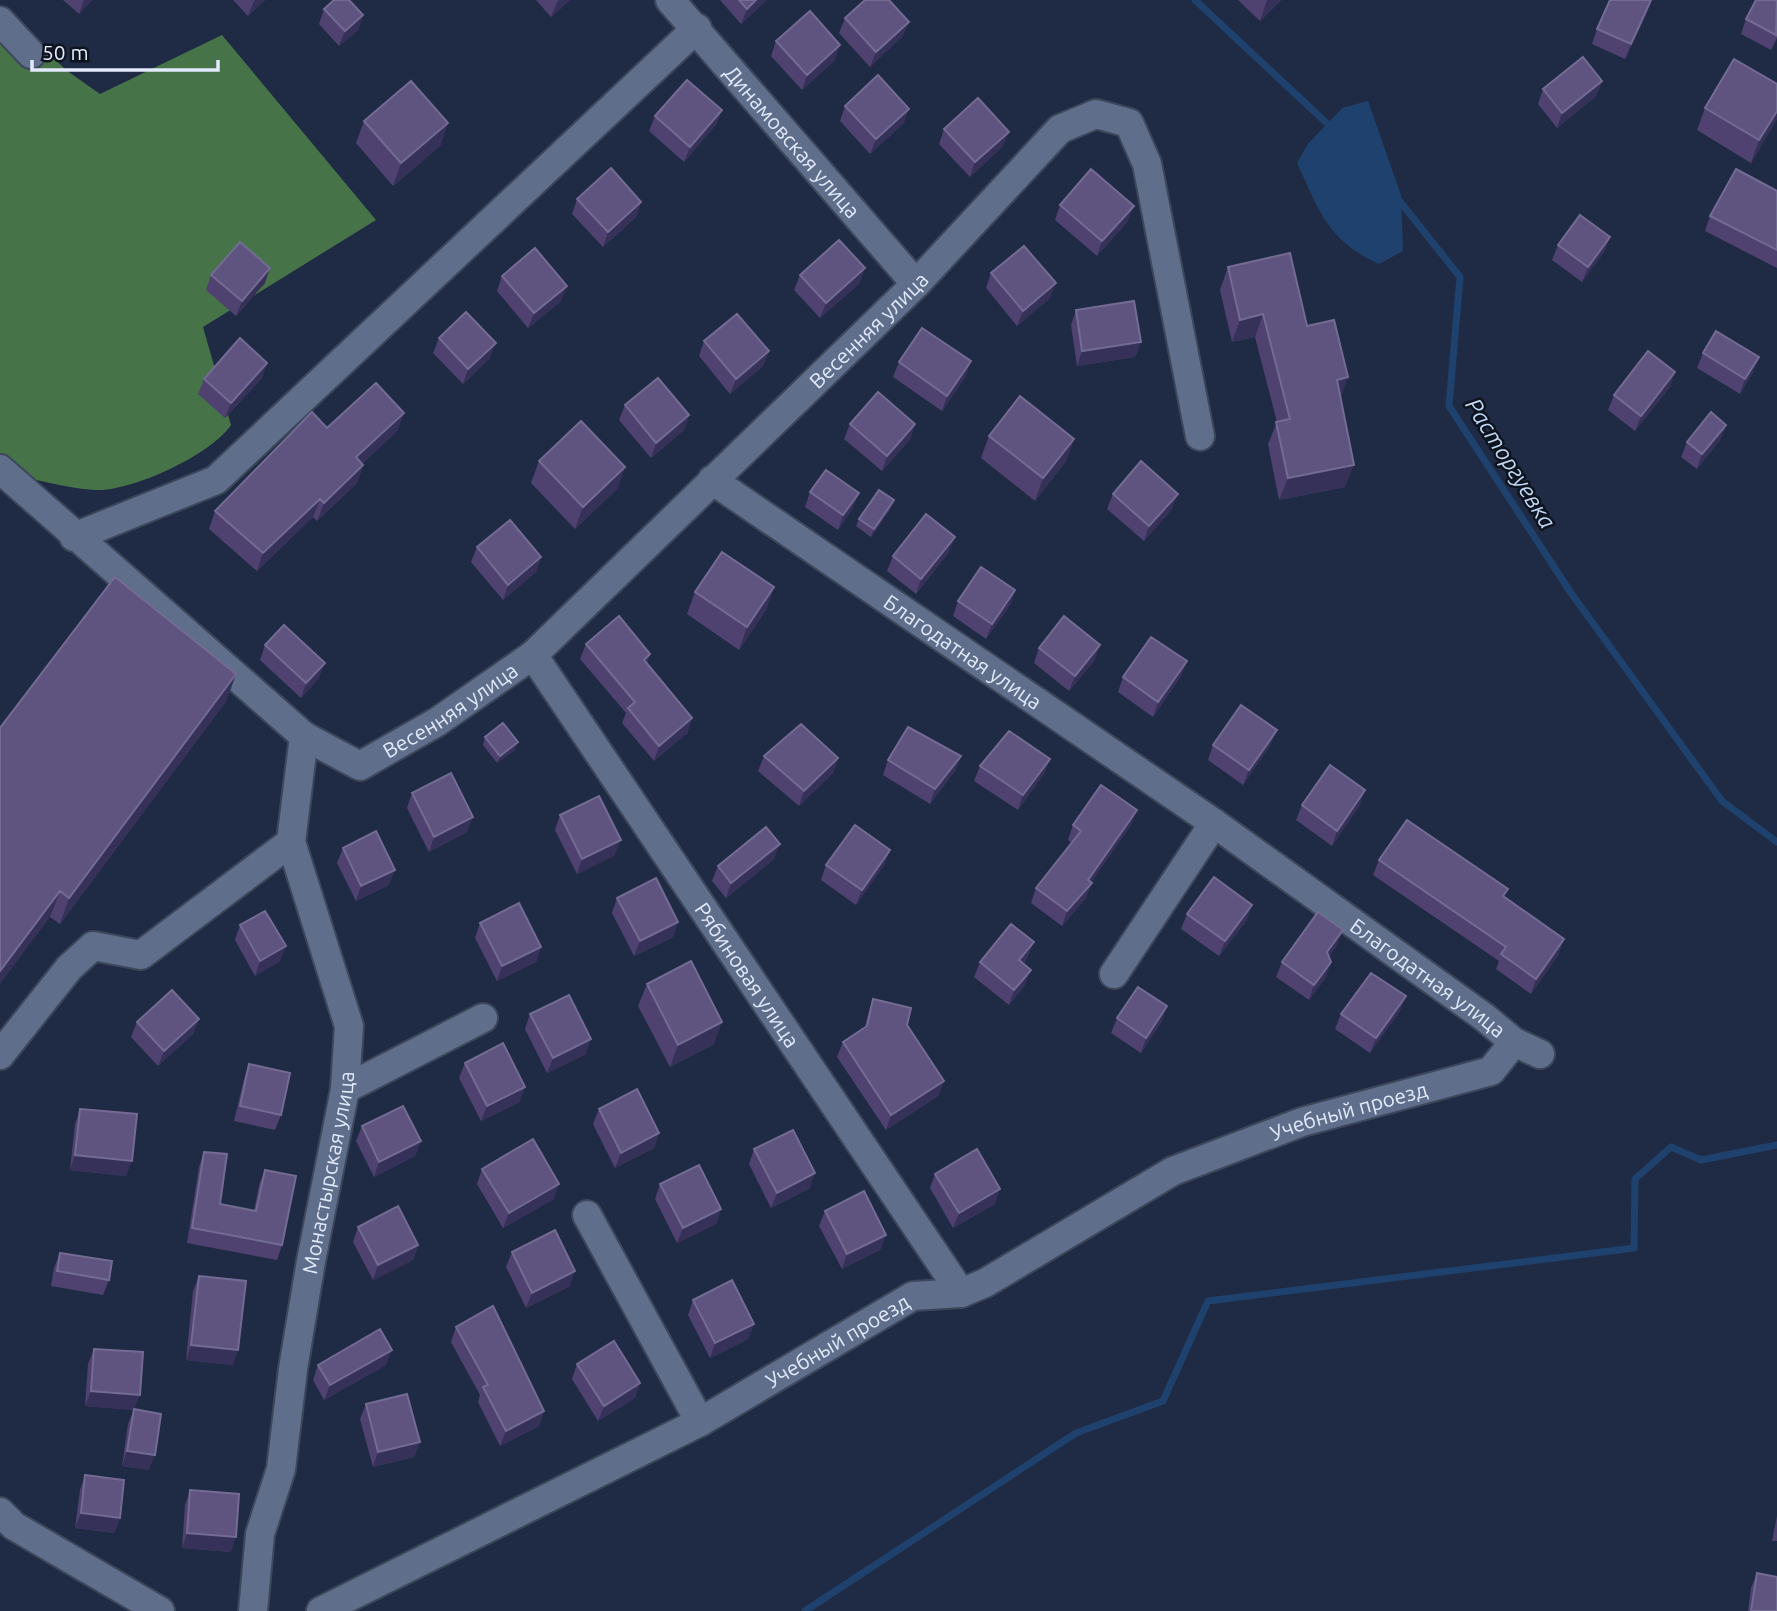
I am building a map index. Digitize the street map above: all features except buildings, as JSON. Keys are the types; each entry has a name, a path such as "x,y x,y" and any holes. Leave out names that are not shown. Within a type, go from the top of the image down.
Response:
{"street":[{"name":"Динамовская улица","path":"670,0 916,284"},
{"path":"0,21 31,54"},
{"path":"74,537 216,480 696,28"},
{"name":"Весенняя улица","path":"304,736 360,766 437,722 533,655 916,284 1060,129 1096,114 1129,123 1147,164 1200,436"},
{"path":"0,469 74,537 304,736"},
{"name":"Благодатная улица","path":"712,480 1214,823 1484,1017 1514,1042 1540,1054"},
{"name":"Рябиновая улица","path":"533,655 961,1293"},
{"name":"Монастырская улица","path":"253,1611 260,1534 281,1469 311,1261 345,1089 349,1027 291,842 304,736"},
{"path":"1114,974 1214,823"},
{"path":"0,1055 69,968 93,946 141,955 291,842"},
{"path":"345,1089 483,1018"},
{"name":"Учебный проезд","path":"321,1611 701,1422 913,1296 961,1293 985,1283 1173,1171 1301,1122 1490,1071 1514,1042"},
{"path":"587,1215 701,1422"},
{"path":"0,1512 14,1526 160,1611"}],"green space":[{"path":"0,6 66,70 100,94 222,35 376,220 203,327 231,425 221,436 189,459 169,470 129,485 110,489 83,489 0,472"}],"water":[{"path":"1368,101 1401,195 1403,251 1379,264 1347,245 1327,223 1297,163 1308,144 1342,108"}],"waterway":[{"name":"Расторгуевка","path":"1195,0 1333,129"},
{"name":"Расторгуевка","path":"1398,199 1460,277 1449,406 1571,593 1722,801 1777,842"},
{"path":"805,1611 1076,1433 1163,1401 1208,1301 1634,1248 1635,1179 1671,1147 1701,1160 1777,1145"}]}
